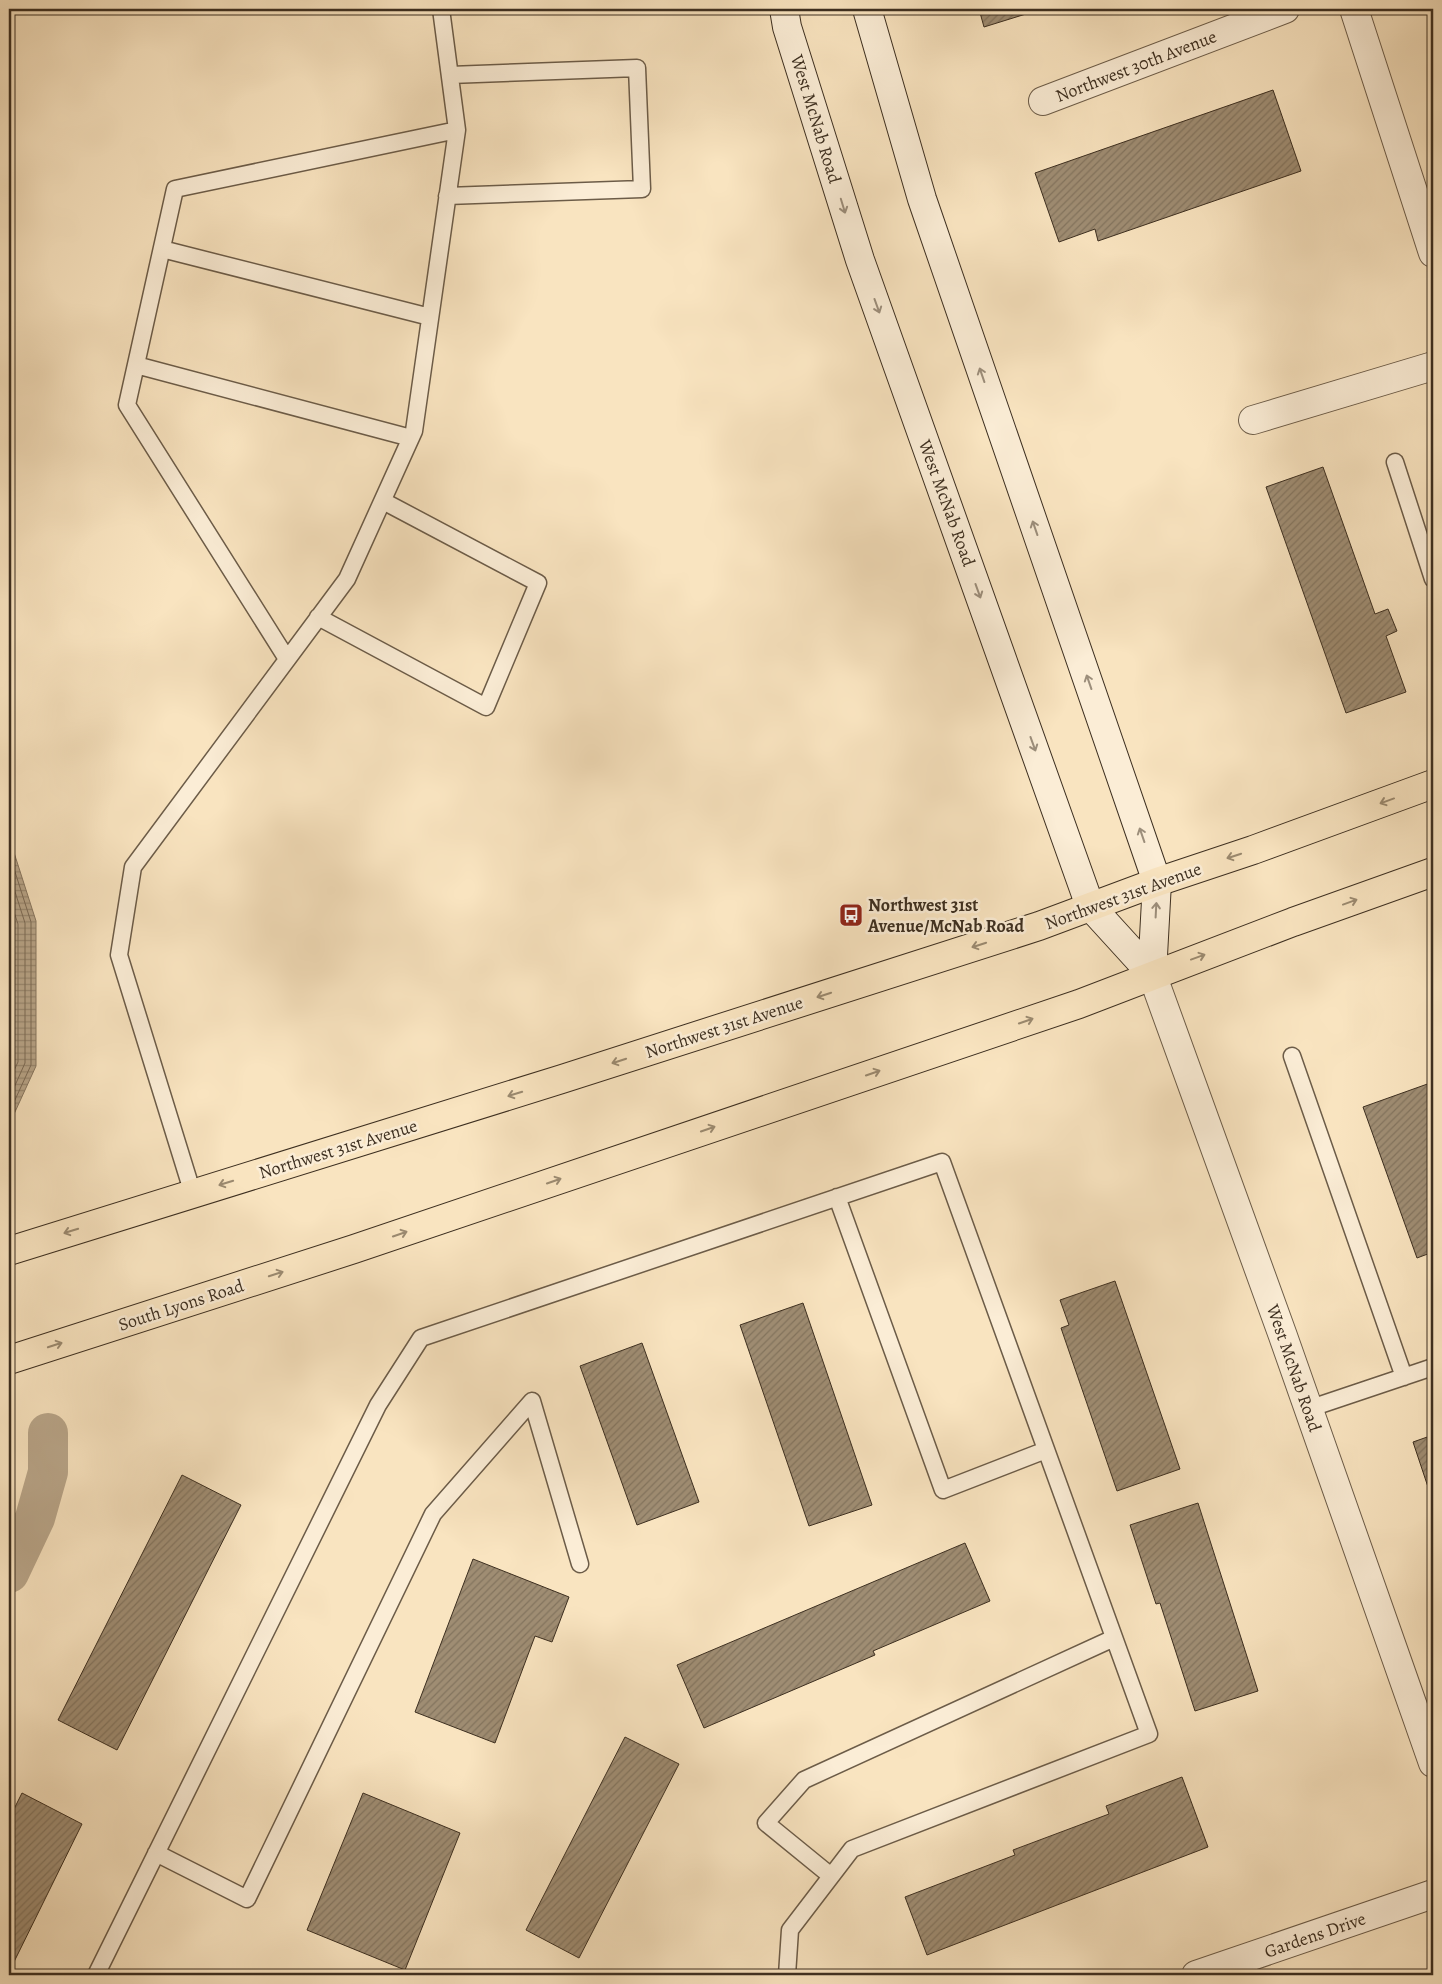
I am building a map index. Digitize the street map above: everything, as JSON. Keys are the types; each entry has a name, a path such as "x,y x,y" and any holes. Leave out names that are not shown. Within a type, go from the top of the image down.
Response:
{"main road":[{"name":"West McNab Road","path":"784,9 787,27 860,260 1090,906 1152,974 1433,1763"},
{"name":"West McNab Road","path":"867,9 922,199 1157,882 1152,974"},
{"name":"Northwest 30th Avenue","path":"1043,102 1285,9"},
{"path":"1354,9 1425,200 1433,254"},
{"path":"1253,420 1433,366"},
{"name":"Northwest 31st Avenue","path":"9,1251 674,1043 1039,926 1090,906 1254,850 1433,784"},
{"path":"1152,974 1433,872"},
{"name":"South Lyons Road","path":"9,1360 354,1249 1070,1007 1152,974"},
{"name":"Gardens Drive","path":"1196,1975 1433,1894"}],"lane":[{"path":"193,1194 119,955 133,867 347,579 414,431 457,130 441,9"},
{"path":"447,196 642,189 636,68 450,75"},
{"path":"287,658 127,405 175,189 457,130"},
{"path":"162,249 430,317"},
{"path":"136,365 411,438"},
{"path":"1394,462 1433,579"},
{"path":"318,617 486,707 538,583 382,501"},
{"path":"1292,1056 1404,1377"},
{"path":"96,1975 378,1405 421,1338 942,1162 1149,1734 852,1849 790,1930 787,1975"},
{"path":"837,1197 943,1490 1046,1450"},
{"path":"1308,1409 1433,1367"},
{"path":"156,1853 247,1898 433,1514 532,1401 580,1564"},
{"path":"831,1876 766,1823 804,1780 1114,1638"}],"water":[{"path":"9,837 36,921 36,1066 9,1125"}],"building":[{"path":"979,9 1042,9 984,27"},
{"path":"1273,90 1301,171 1098,241 1095,229 1059,242 1035,173"},
{"path":"1323,467 1375,614 1388,609 1397,631 1386,636 1406,692 1346,713 1266,487"},
{"path":"1433,1082 1433,1252 1417,1258 1363,1107"},
{"path":"1115,1281 1180,1469 1117,1491 1061,1328 1069,1325 1060,1300"},
{"path":"803,1303 872,1505 809,1526 740,1325"},
{"path":"642,1343 699,1502 637,1525 580,1366"},
{"path":"1433,1435 1433,1502 1413,1442"},
{"path":"182,1475 241,1505 117,1750 58,1720"},
{"path":"1198,1503 1258,1691 1195,1711 1160,1603 1156,1604 1130,1525"},
{"path":"965,1543 990,1601 873,1651 875,1655 704,1728 677,1665"},
{"path":"473,1559 569,1597 552,1642 535,1636 495,1743 415,1712"},
{"path":"625,1737 679,1764 579,1958 526,1930"},
{"path":"1182,1777 1208,1847 927,1955 905,1897 1015,1855 1013,1850 1109,1814 1106,1806"},
{"path":"22,1793 82,1824 9,1972 9,1819"},
{"path":"363,1793 460,1833 405,1970 307,1930"}],"waterway":[{"path":"9,1573 35,1518 48,1472 48,1433"}],"place":[{"name":"Northwest 31st Avenue/McNab Road","path":"851,915"}]}
